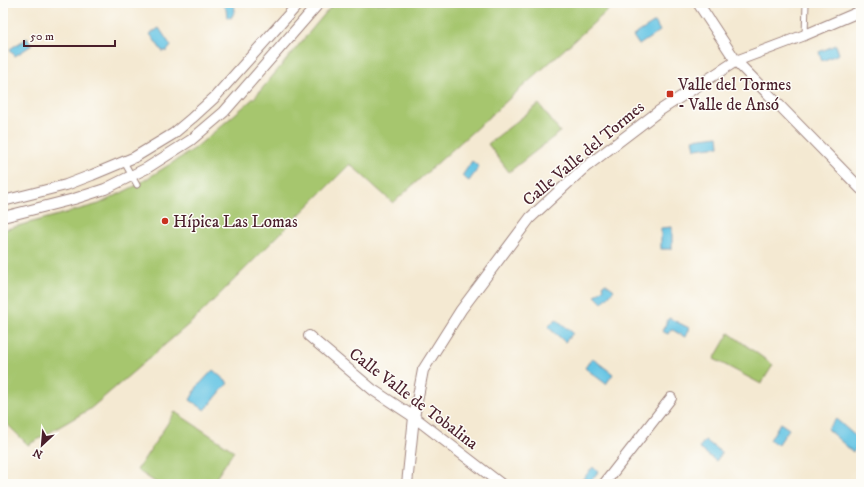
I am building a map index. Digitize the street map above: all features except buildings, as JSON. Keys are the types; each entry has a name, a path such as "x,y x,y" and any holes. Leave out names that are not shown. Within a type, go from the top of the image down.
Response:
{"street":[{"path":"3,201 66,185 124,162 161,142 192,118 214,98 299,3"},
{"path":"3,218 105,189 147,168 191,140 224,112 319,3"},
{"path":"698,3 736,61 861,189"},
{"name":"Calle Valle del Tormes","path":"407,484 414,417 424,370 461,310 530,218 583,169 659,111 736,61 805,35 861,11"},
{"name":"Calle Valle de Tobalina","path":"309,336 373,390 414,417 500,484"},
{"path":"604,484 671,398"}],"lane":[{"path":"805,35 806,3"},
{"path":"124,162 137,185"}],"green space":[{"name":"Hípica Las Lomas","path":"334,3 616,3 393,203 350,164 195,319 90,409 28,445 3,420 3,230 99,204 137,185 194,149 255,97"},
{"path":"539,104 560,132 509,172 488,144"},
{"path":"729,333 773,365 761,384 714,359"},
{"path":"175,412 234,451 212,484 158,484 137,470"}],"water":[{"path":"220,3 234,3 235,11 231,18 227,17 226,9"},
{"path":"655,22 660,31 639,45 633,36"},
{"path":"159,28 171,46 167,51 162,51 150,34"},
{"path":"27,38 32,45 15,56 10,49"},
{"path":"836,45 839,54 822,61 819,52"},
{"path":"718,136 719,146 695,149 693,139"},
{"path":"472,161 479,167 469,181 462,176"},
{"path":"672,227 672,249 661,249 661,228"},
{"path":"605,283 614,290 602,303 595,296 604,288 603,285"},
{"path":"669,318 689,328 685,337 671,329 668,334 662,331"},
{"path":"556,319 573,333 565,342 548,327"},
{"path":"592,358 613,374 606,384 585,368"},
{"path":"213,370 228,383 205,410 190,400 197,387"},
{"path":"836,419 861,441 853,452 827,429"},
{"path":"780,423 789,429 778,445 770,440"},
{"path":"705,440 722,453 716,461 699,448"},
{"path":"593,467 598,472 588,484 584,484 582,480"}],"place":[{"name":"Valle del Tormes - Valle de Ansó","path":"670,94"},
{"name":"Hípica Las Lomas","path":"165,221"}]}
